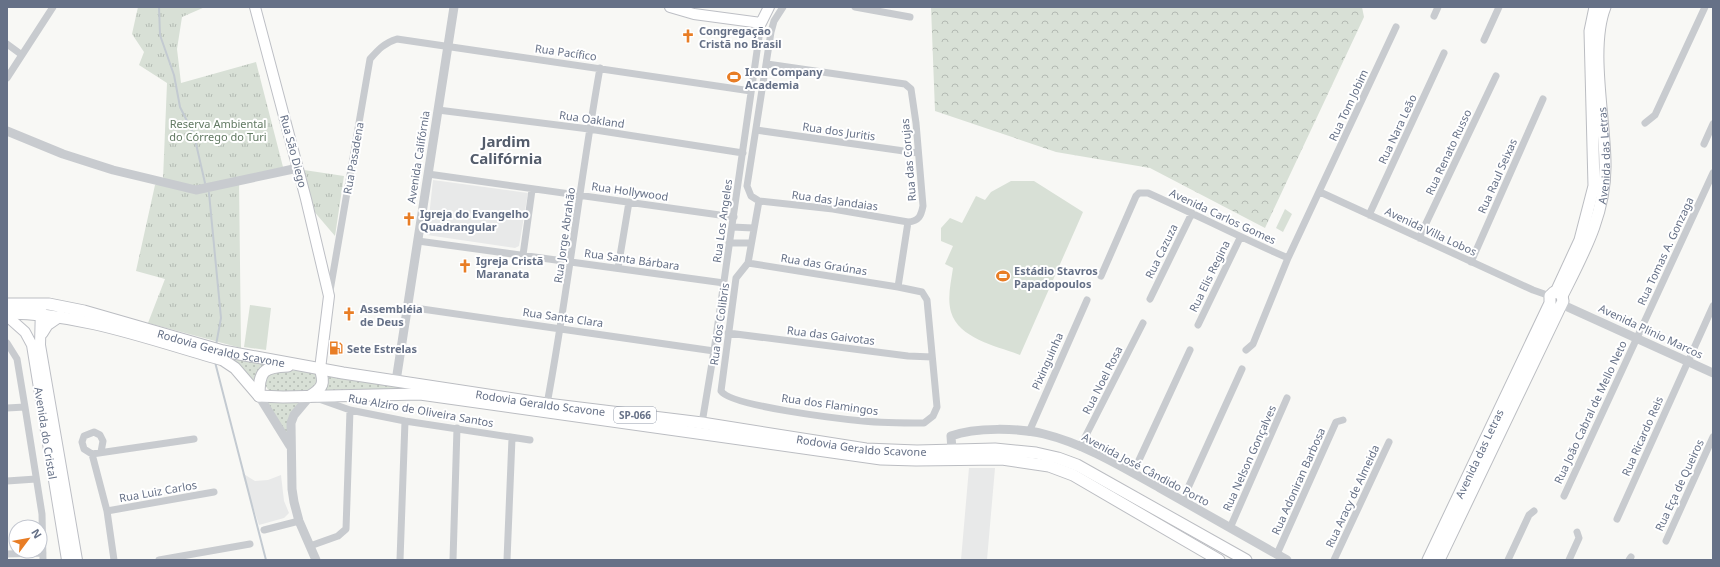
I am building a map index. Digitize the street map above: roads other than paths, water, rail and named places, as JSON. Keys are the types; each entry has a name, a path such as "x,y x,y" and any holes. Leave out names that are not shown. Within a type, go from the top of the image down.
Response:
{"main road":[{"name":"Rua São Diego","path":"255,7 298,168 328,271 329,296 320,368"},
{"path":"670,7 694,14 761,23 769,7"},
{"name":"Avenida das Letras","path":"1438,560 1556,299 1580,240 1594,186 1590,31 1595,7"},
{"name":"Avenida das Letras","path":"1428,560 1556,299 1590,237 1603,197 1605,165 1598,36 1605,7"},
{"name":"Rodovia Geraldo Scavone","path":"7,304 41,309 84,311 223,351 396,381 547,404 702,423 866,449 995,449 1036,453 1058,458 1077,465 1246,560"},
{"name":"Rodovia Geraldo Scavone","path":"7,315 41,309 60,316 83,320 222,360 235,368 259,396 283,397 420,394 880,459 1002,459 1040,463 1073,475 1220,560"},
{"name":"Avenida do Cristal","path":"41,309 42,333 40,345 77,560"},
{"name":"Avenida do Cristal","path":"7,315 25,332 32,345 67,560"},
{"path":"42,333 47,325 60,316"},
{"path":"259,396 259,381 262,374 269,368 308,366"},
{"path":"310,396 322,386 324,380 320,368"}],"street":[{"path":"7,78 53,7"},
{"name":"Avenida Califórnia","path":"396,381 454,7"},
{"path":"759,201 751,196 747,186 772,26 783,7"},
{"path":"854,7 910,17"},
{"path":"1434,16 1438,7"},
{"path":"1484,40 1499,7"},
{"path":"1645,123 1655,115 1705,7"},
{"name":"Rua Los Angeles","path":"702,423 734,217 761,23"},
{"name":"Rua Tom Jobim","path":"1246,350 1253,344 1288,258 1396,27"},
{"name":"Rua Pacífico","path":"379,48 397,39 751,91"},
{"path":"7,44 22,55"},
{"name":"Rua Pasadena","path":"328,271 370,59 379,48"},
{"name":"Rua Nara Leão","path":"1369,215 1444,53"},
{"name":"Rua das Corujas","path":"767,64 905,84 909,86 913,93 923,206 922,214 916,220 908,222"},
{"name":"Rua Jorge Abrahão","path":"547,404 561,328 581,195 589,129 600,68"},
{"name":"Rua Renato Russo","path":"1419,238 1496,76"},
{"name":"Rua Raul Seixas","path":"1471,262 1543,99"},
{"name":"Rua Oakland","path":"438,110 589,129 743,153"},
{"path":"1704,144 1713,124"},
{"name":"Rua dos Juritis","path":"756,130 918,153"},
{"path":"7,131 63,154 113,170 196,190 298,168"},
{"name":"Rua Tomas A. Gonzaga","path":"1637,338 1713,173"},
{"name":"Rua Hollywood","path":"428,174 532,190 581,195 734,217"},
{"path":"523,255 532,190"},
{"name":"Avenida Villa Lobos","path":"1320,192 1471,262 1556,299"},
{"name":"Avenida Carlos Gomes","path":"1101,276 1136,196 1142,193 1148,194 1192,213 1240,238 1288,258"},
{"name":"Rua das Jandaias","path":"759,201 833,209 908,222"},
{"name":"Rua dos Colibris","path":"723,394 721,387 736,278 748,263 759,201"},
{"path":"618,268 629,202"},
{"name":"Rua Cazuza","path":"1150,299 1192,213"},
{"path":"908,222 898,287 920,291 927,297 932,356"},
{"path":"732,227 753,228"},
{"name":"Rua Elis Regina","path":"1198,325 1240,238"},
{"name":"Rua Santa Bárbara","path":"418,241 724,283"},
{"path":"729,243 751,244"},
{"name":"Rua das Graúnas","path":"748,263 898,287"},
{"name":"Avenida Plinio Marcos","path":"1556,299 1713,373"},
{"name":"Pixinguinha","path":"1029,432 1086,300"},
{"name":"Rua Ricardo Reis","path":"1617,519 1713,306"},
{"name":"Rua Santa Clara","path":"408,307 714,351"},
{"name":"Rua Noel Rosa","path":"1080,446 1143,323"},
{"name":"Rua das Gaivotas","path":"728,333 908,356 932,356"},
{"name":"Rua João Cabral de Mello Neto","path":"1564,496 1637,338"},
{"path":"8,344 17,359 26,407 42,519"},
{"path":"1133,473 1190,350"},
{"name":"Rua dos Flamingos","path":"723,394 733,400 798,412 864,421 924,423 933,416 937,407 932,356"},
{"path":"1182,501 1242,370"},
{"path":"259,396 290,446"},
{"path":"310,396 294,415 291,423 290,446 292,489 299,521 316,560"},
{"name":"Rua Alziro de Oliveira Santos","path":"310,396 350,410 405,421 530,440"},
{"name":"Rua Nelson Gonçalves","path":"1230,528 1288,398"},
{"path":"7,408 26,407"},
{"path":"310,546 338,536 346,529 350,410"},
{"name":"Rua Adoniran Barbosa","path":"1277,554 1336,422 1343,420"},
{"path":"400,560 405,421"},
{"path":"453,560 457,428"},
{"name":"Avenida José Cândido Porto","path":"952,450 951,436 957,433 994,430 1045,434 1080,446 1133,473 1287,560"},
{"path":"100,452 103,445 102,438 97,433 90,433 84,436 82,446 86,452 92,454 194,439"},
{"name":"Rua Eça de Queiros","path":"1666,541 1713,437"},
{"path":"507,560 512,438"},
{"name":"Rua Aracy de Almeida","path":"1334,560 1389,442"},
{"path":"92,454 107,511 114,560"},
{"path":"7,481 36,479"},
{"name":"Rua Luiz Carlos","path":"107,511 214,492"},
{"path":"1508,560 1529,515 1534,511"},
{"path":"264,530 299,521"},
{"path":"1569,560 1579,538 1577,532"},
{"path":"159,560 250,544"}],"waterway":[{"path":"159,7 160,35 174,75 180,107 194,135 205,183"},
{"path":"209,193 221,318 216,345"},
{"path":"215,362 266,560"}],"place":[{"name":"Congregação Cristã no Brasil","path":"688,36"},
{"name":"Iron Company Academia","path":"734,77"},
{"name":"Igreja do Evangelho Quadrangular","path":"409,219"},
{"name":"Igreja Cristã Maranata","path":"465,266"},
{"name":"Estádio Stavros Papadopoulos","path":"1003,276"},
{"name":"Assembléia de Deus","path":"349,314"},
{"name":"Sete Estrelas","path":"336,348"}],"district":[{"name":"Jardim Califórnia","path":"506,150"}],"park label":[{"name":"Reserva Ambiental do Córrego do Turi","path":"218,129"}]}
